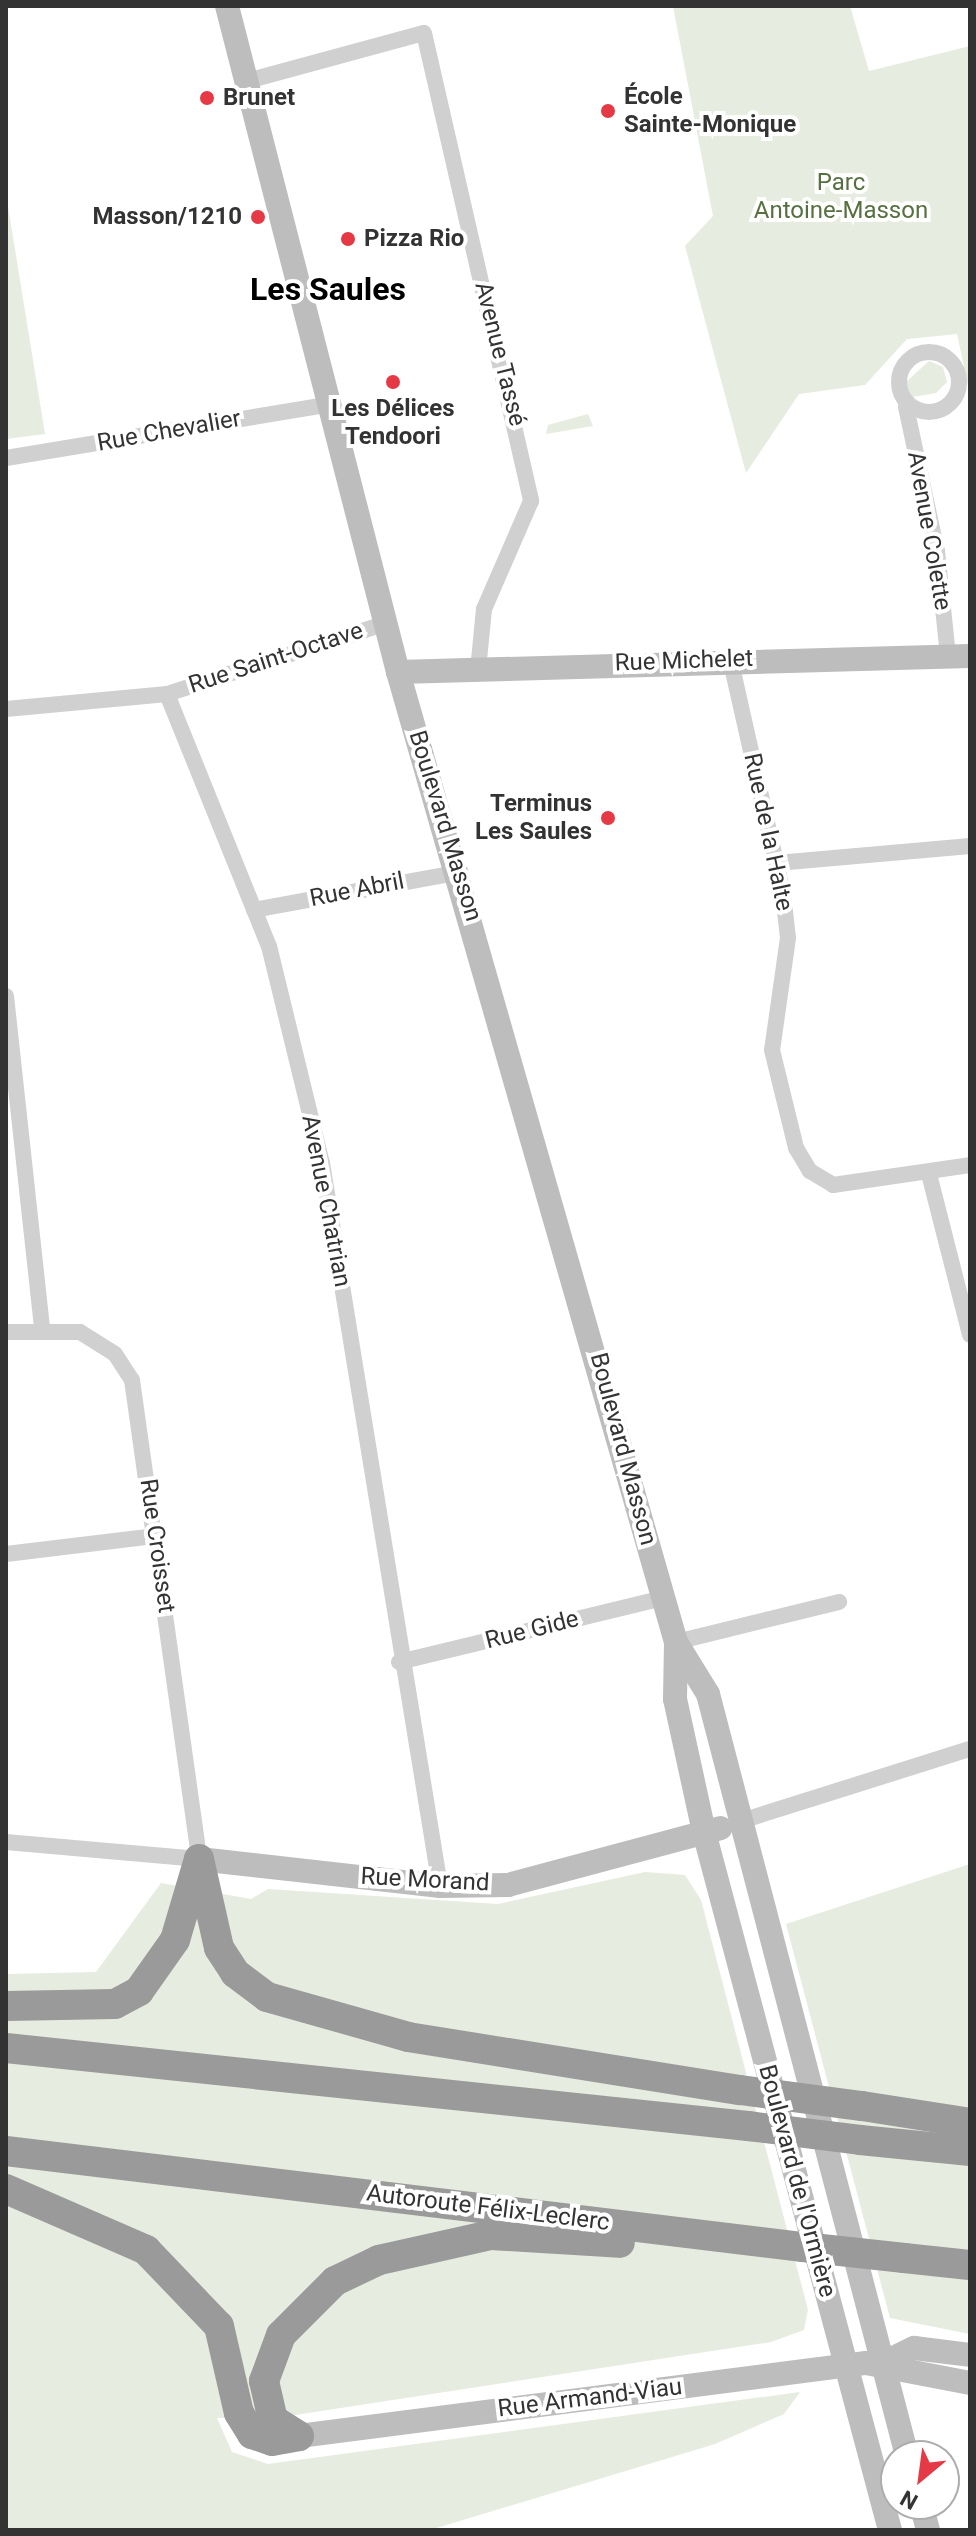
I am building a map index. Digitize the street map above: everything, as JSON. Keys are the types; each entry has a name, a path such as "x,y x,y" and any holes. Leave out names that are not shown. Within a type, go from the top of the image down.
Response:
{"highway":[{"path":"6,2006 115,2004 139,1991 169,1954 199,1859"},
{"path":"199,1859 219,1948 235,1973 267,1997 408,2037 970,2123"},
{"path":"6,2048 970,2151"},
{"name":"Autoroute Félix-Leclerc","path":"6,2151 970,2265"},
{"path":"6,2189 146,2250 219,2326 239,2413 252,2434 272,2441 299,2436"},
{"path":"299,2436 273,2420 263,2400 269,2360 306,2305 379,2260 491,2235 757,2251 803,2247"}],"main road":[{"name":"Boulevard Masson","path":"227,6 333,404 384,624 461,872 676,1642 675,1699 704,1832"},
{"name":"Rue Michelet","path":"398,672 730,658 959,656"},
{"name":"Boulevard Masson","path":"676,1642 708,1694 738,1822"},
{"name":"Rue Morand","path":"199,1859 440,1886 563,1873 738,1822"},
{"name":"Boulevard de l'Ormière","path":"738,1822 902,2440"},
{"name":"Boulevard de l'Ormière","path":"704,1832 890,2530"},
{"name":"Rue Armand-Viau","path":"881,2364 914,2348 970,2355"},
{"name":"Rue Armand-Viau","path":"299,2436 846,2365 881,2364 920,2378 970,2383"}],"street":[{"name":"Avenue Tassé","path":"247,81 424,33 531,501 484,609 478,670"},
{"name":"Rue Chevalier","path":"6,458 333,404"},
{"name":"Avenue Colette","path":"906,407 959,656"},
{"name":"Rue Saint-Octave","path":"167,694 384,624"},
{"name":"Rue de la Halte","path":"730,658 777,863 788,938 772,1050 796,1148 810,1171 833,1185 929,1174 970,1165"},
{"path":"6,709 167,694"},
{"name":"Avenue Chatrian","path":"167,694 254,910 322,1163 399,1662 440,1886"},
{"path":"777,863 970,846"},
{"name":"Rue Abril","path":"254,910 461,872"},
{"path":"6,996 42,1329"},
{"path":"929,1174 970,1335"},
{"name":"Rue Croisset","path":"6,1332 42,1329 80,1332 115,1354 132,1380 199,1859"},
{"path":"6,1554 154,1536"},
{"name":"Rue Gide","path":"399,1662 664,1598"},
{"path":"676,1642 839,1602"},
{"name":"Rue Morand","path":"738,1822 970,1749"},
{"name":"Rue Morand","path":"6,1836 199,1859"}],"green space":[{"name":"Parc Antoine-Masson","path":"673,6 850,6 869,71 970,46 970,395 957,334 907,339 865,385 799,394 746,473 685,246 713,216"},
{"path":"6,194 45,434 6,439"},
{"path":"929,361 943,367 947,382 936,393 907,398 906,382"},
{"path":"588,414 593,426 546,434 548,425"},
{"path":"970,1864 970,2334 890,2318 786,1924"},
{"path":"645,1872 685,1875 701,1900 808,2310 804,2330 771,2342 295,2415 217,2418 232,2452 268,2464 800,2392 784,2414 715,2444 430,2530 6,2530 6,1974 96,1972 161,1883 251,1899 268,1889 498,1904"}],"place":[{"name":"Brunet","path":"207,98"},
{"name":"École Sainte-Monique","path":"608,111"},
{"name":"Masson/1210","path":"258,217"},
{"name":"Pizza Rio","path":"348,239"},
{"name":"Les Délices Tendoori","path":"393,382"},
{"name":"Terminus Les Saules","path":"608,818"}],"district":[{"name":"Les Saules","path":"328,289"}]}
